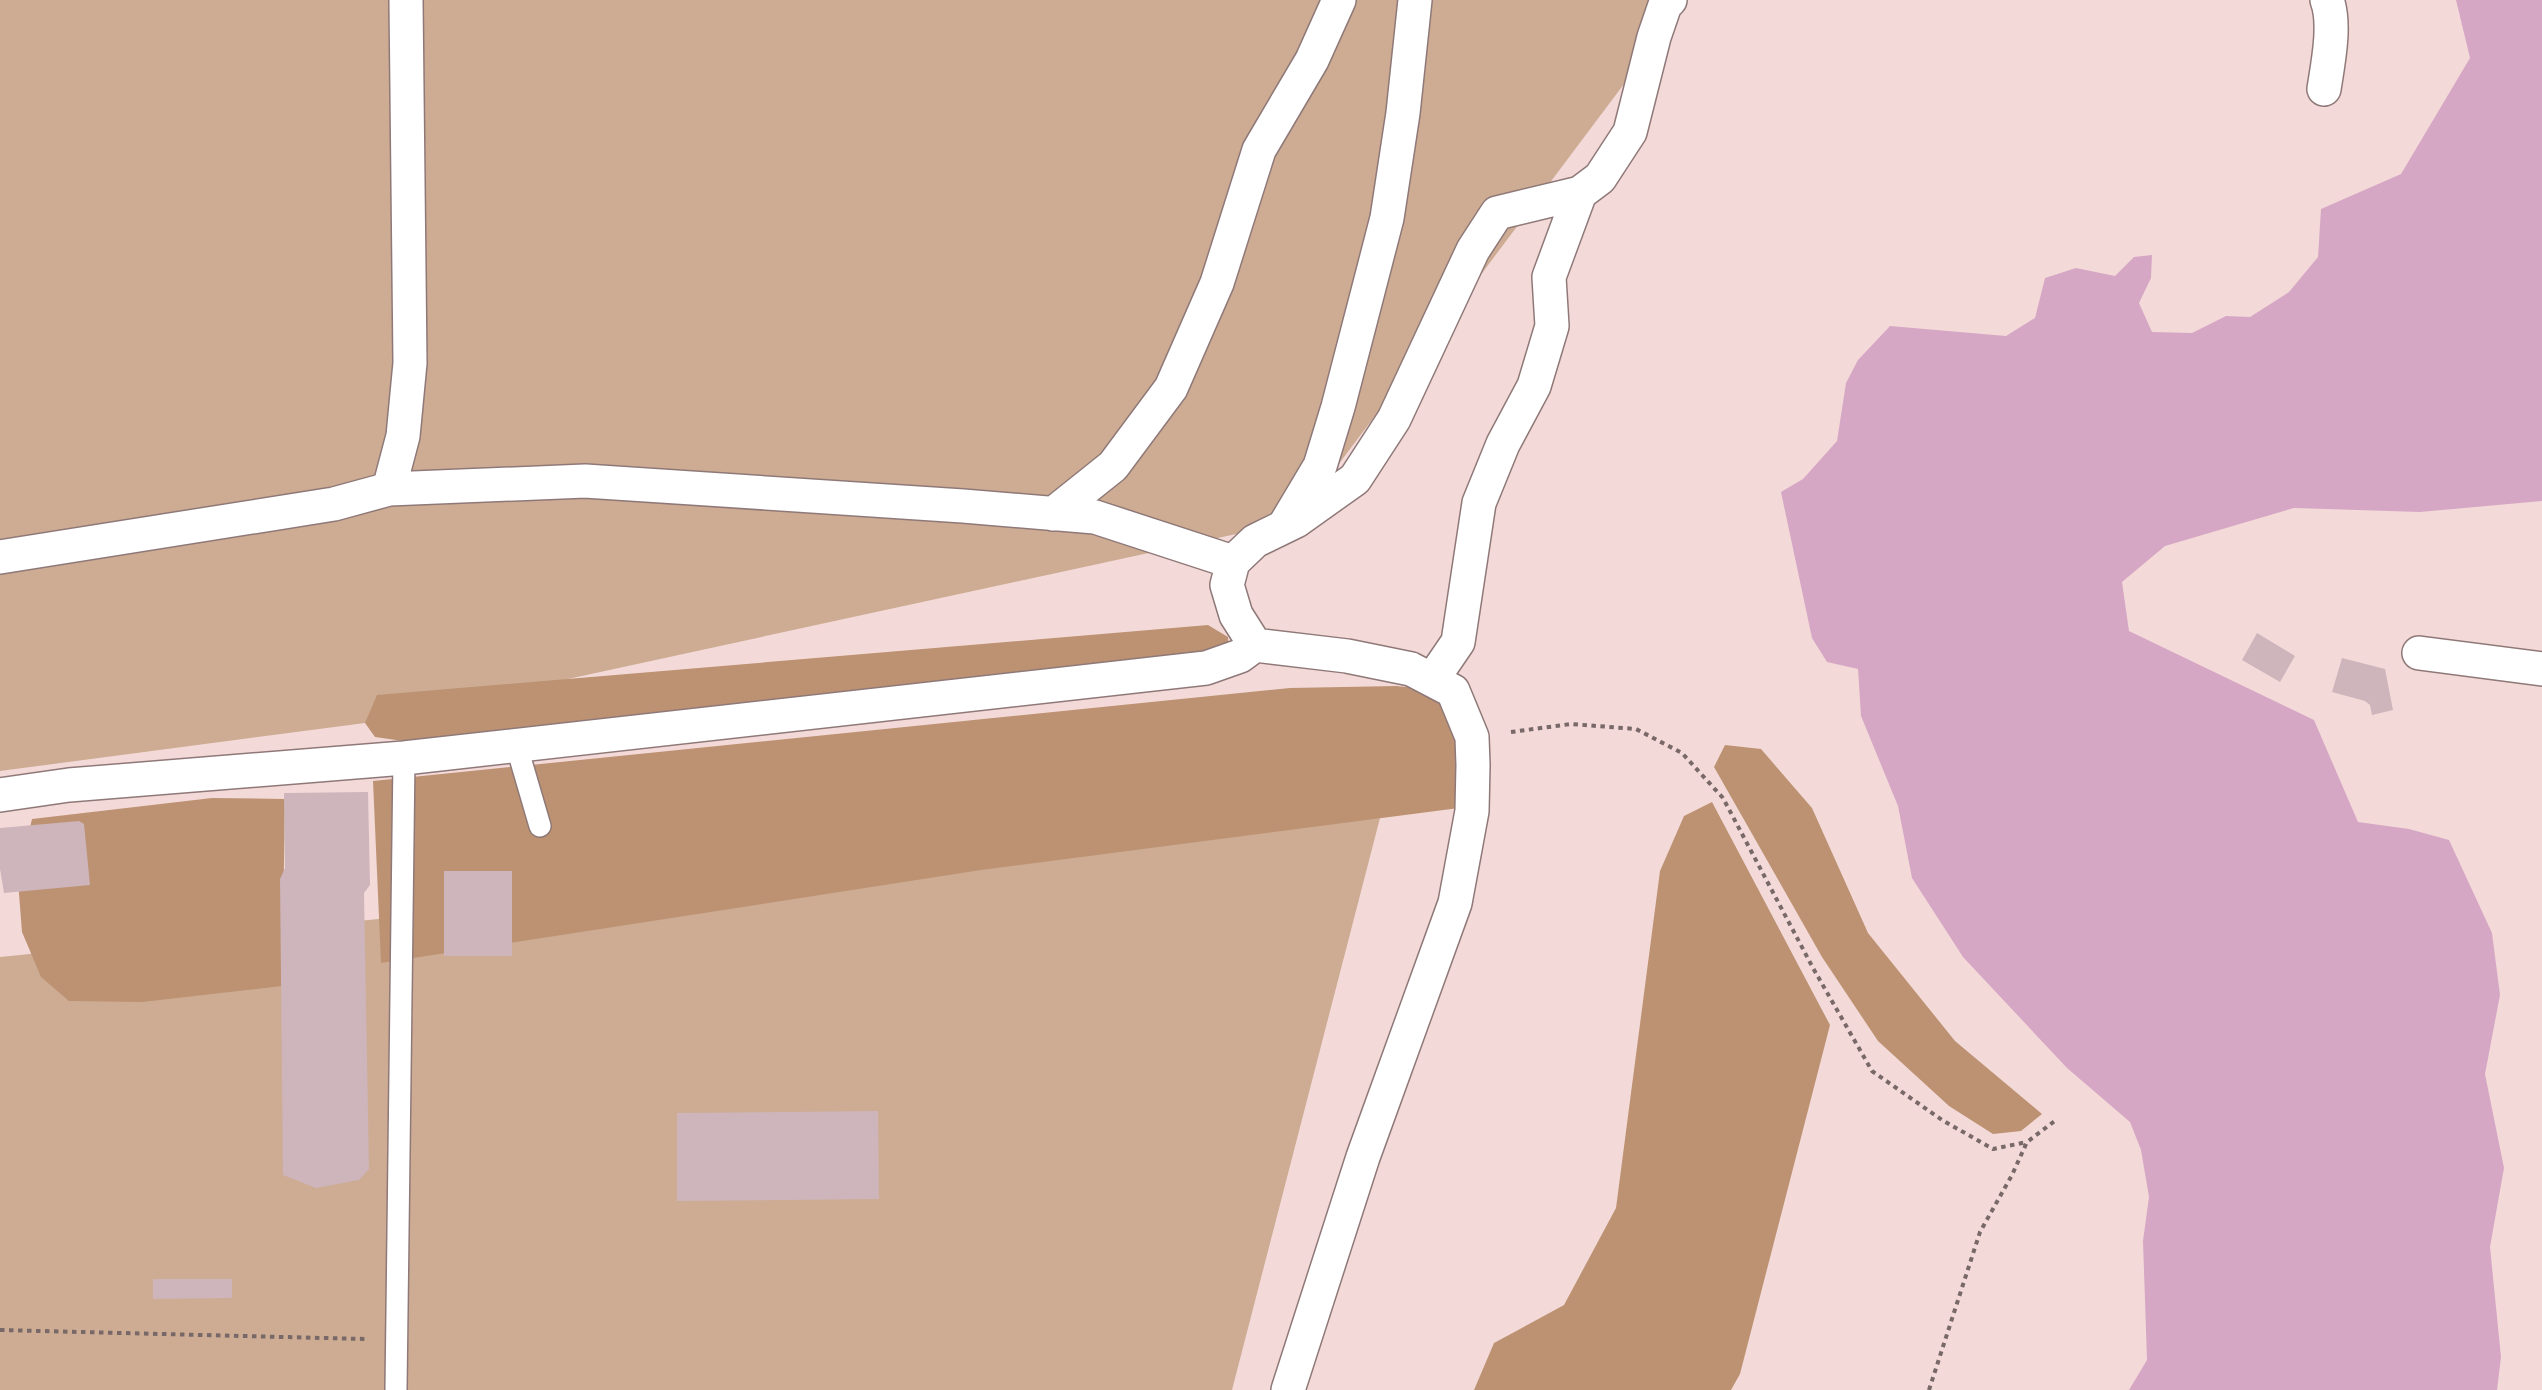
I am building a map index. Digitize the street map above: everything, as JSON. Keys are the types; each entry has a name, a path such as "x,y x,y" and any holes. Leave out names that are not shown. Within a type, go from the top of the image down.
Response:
{"street":[{"path":"388,489 403,436 410,363 406,0"},
{"path":"1053,514 1113,466 1171,388 1216,283 1259,150 1312,60 1339,0"},
{"path":"1283,527 1320,466 1338,407 1387,218 1403,113 1415,0"},
{"path":"1255,645 1236,615 1227,585 1233,562 1255,541 1283,527 1355,479 1394,419 1473,250 1497,213 1581,193 1600,178 1630,132 1654,37 1665,5 1670,0"},
{"path":"2324,89 2330,52 2330,8 2327,0"},
{"path":"1432,680 1458,642 1479,503 1503,444 1534,386 1552,326 1549,277 1581,193"},
{"path":"0,557 334,504 388,489 585,482 1095,517 1233,562"},
{"path":"0,795 69,785 404,758 516,744 679,729 1206,668 1240,656 1255,645 1358,658 1411,669 1453,691 1472,737 1472,810 1455,903 1363,1157 1288,1390"},
{"path":"2420,653 2542,669"}],"lane":[{"path":"516,744 540,826"},
{"path":"396,1390 404,758"}],"path":[{"path":"1472,737 1570,724 1636,729 1682,753 1723,798 1813,968 1872,1071 1942,1120 1993,1149 2027,1142 2056,1120"},
{"path":"1929,1390 1980,1232 2027,1142"},
{"path":"0,1330 396,1340"}],"shaded area":[{"path":"0,0 1687,0 1296,521 365,723 0,771"},
{"path":"2456,0 2542,0 2542,501 2420,512 2294,508 2165,546 2122,582 2129,631 2314,720 2358,822 2409,829 2449,840 2492,933 2500,995 2485,1074 2504,1168 2490,1247 2501,1357 2497,1390 2129,1390 2147,1360 2143,1241 2149,1197 2141,1150 2130,1122 2067,1068 1963,957 1912,878 1898,806 1861,716 1858,669 1827,662 1812,638 1781,492 1803,479 1837,441 1846,383 1858,360 1890,326 2006,336 2035,318 2045,278 2076,268 2115,276 2134,257 2152,255 2151,278 2139,303 2152,332 2192,333 2226,316 2250,317 2289,292 2318,257 2321,209 2401,174 2470,58"},
{"path":"1208,625 1228,637 1229,656 403,741 375,737 365,723 377,695"},
{"path":"1397,686 1428,693 1449,715 1454,729 1459,761 1459,808 981,870 381,963 373,781 1290,688"},
{"path":"1725,745 1761,749 1812,808 1868,933 1955,1041 2042,1114 2021,1131 1993,1134 1949,1106 1878,1041 1822,957 1714,767"},
{"path":"212,798 285,799 282,986 142,1002 69,1001 41,977 22,932 18,881 32,819"},
{"path":"1712,802 1830,1025 1740,1374 1731,1390 1474,1390 1494,1343 1564,1305 1616,1208 1660,871 1684,816"},
{"path":"1380,818 1232,1390 0,1390 0,957"}],"building":[{"path":"2257,633 2295,656 2280,682 2242,660"},
{"path":"2342,658 2385,669 2393,710 2372,715 2370,705 2365,701 2332,692"},
{"path":"368,792 370,885 364,893 369,1169 359,1180 316,1188 283,1175 280,879 285,868 284,793"},
{"path":"79,821 84,824 90,885 4,893 0,869 0,828"},
{"path":"444,871 512,871 512,956 444,956"},
{"path":"878,1111 879,1199 677,1201 677,1113"},
{"path":"153,1279 232,1279 232,1298 153,1299"}]}
